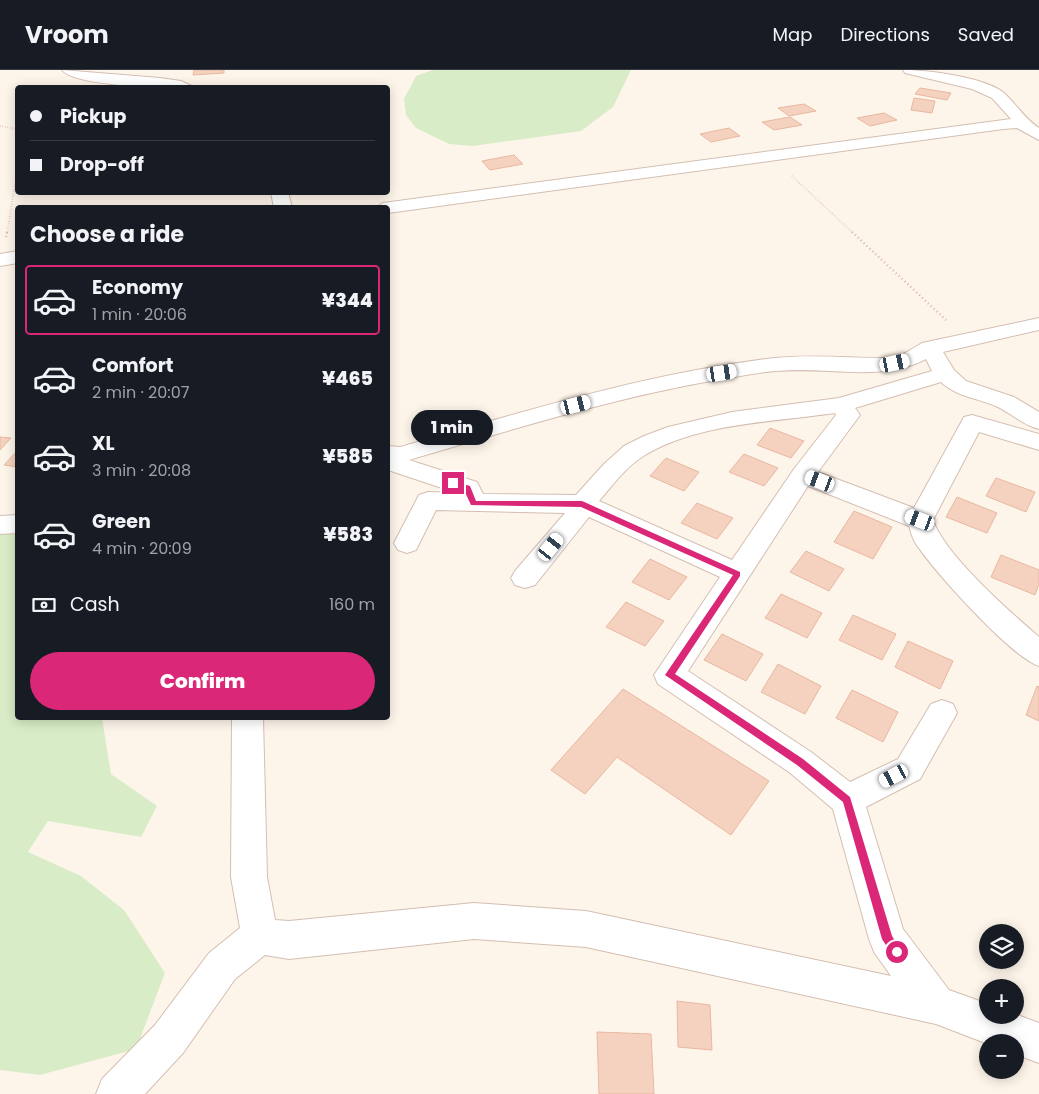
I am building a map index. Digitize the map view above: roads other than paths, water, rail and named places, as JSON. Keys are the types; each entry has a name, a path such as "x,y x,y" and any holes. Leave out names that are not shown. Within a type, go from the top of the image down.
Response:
{"street":[{"path":"69,70 75,74 172,82 180,85"},
{"path":"910,70 977,86 997,95 1018,117 1020,123 1039,136"},
{"path":"390,207 1020,123"},
{"path":"390,454 400,455 558,410 667,382 777,364 885,365 906,361 930,348 1039,324"},
{"path":"930,348 945,374 958,386 1006,402 1039,422"},
{"path":"525,578 576,516 582,504 632,453 659,438 718,423 840,405 945,374"},
{"path":"840,405 848,415 803,475 669,675 800,762 847,800 887,939 936,1005"},
{"path":"1039,442 972,422 920,520 926,538 950,566 995,615 1039,654"},
{"path":"390,463 468,488 473,503"},
{"path":"803,475 920,520"},
{"path":"406,543 428,501 582,504 738,574"},
{"path":"0,525 15,524"},
{"path":"847,800 909,769 942,713"},
{"path":"247,720 249,877 260,936"},
{"path":"117,1094 169,1039 222,966 260,936 289,940 474,921 586,929 936,1005 1039,1043"}]}
